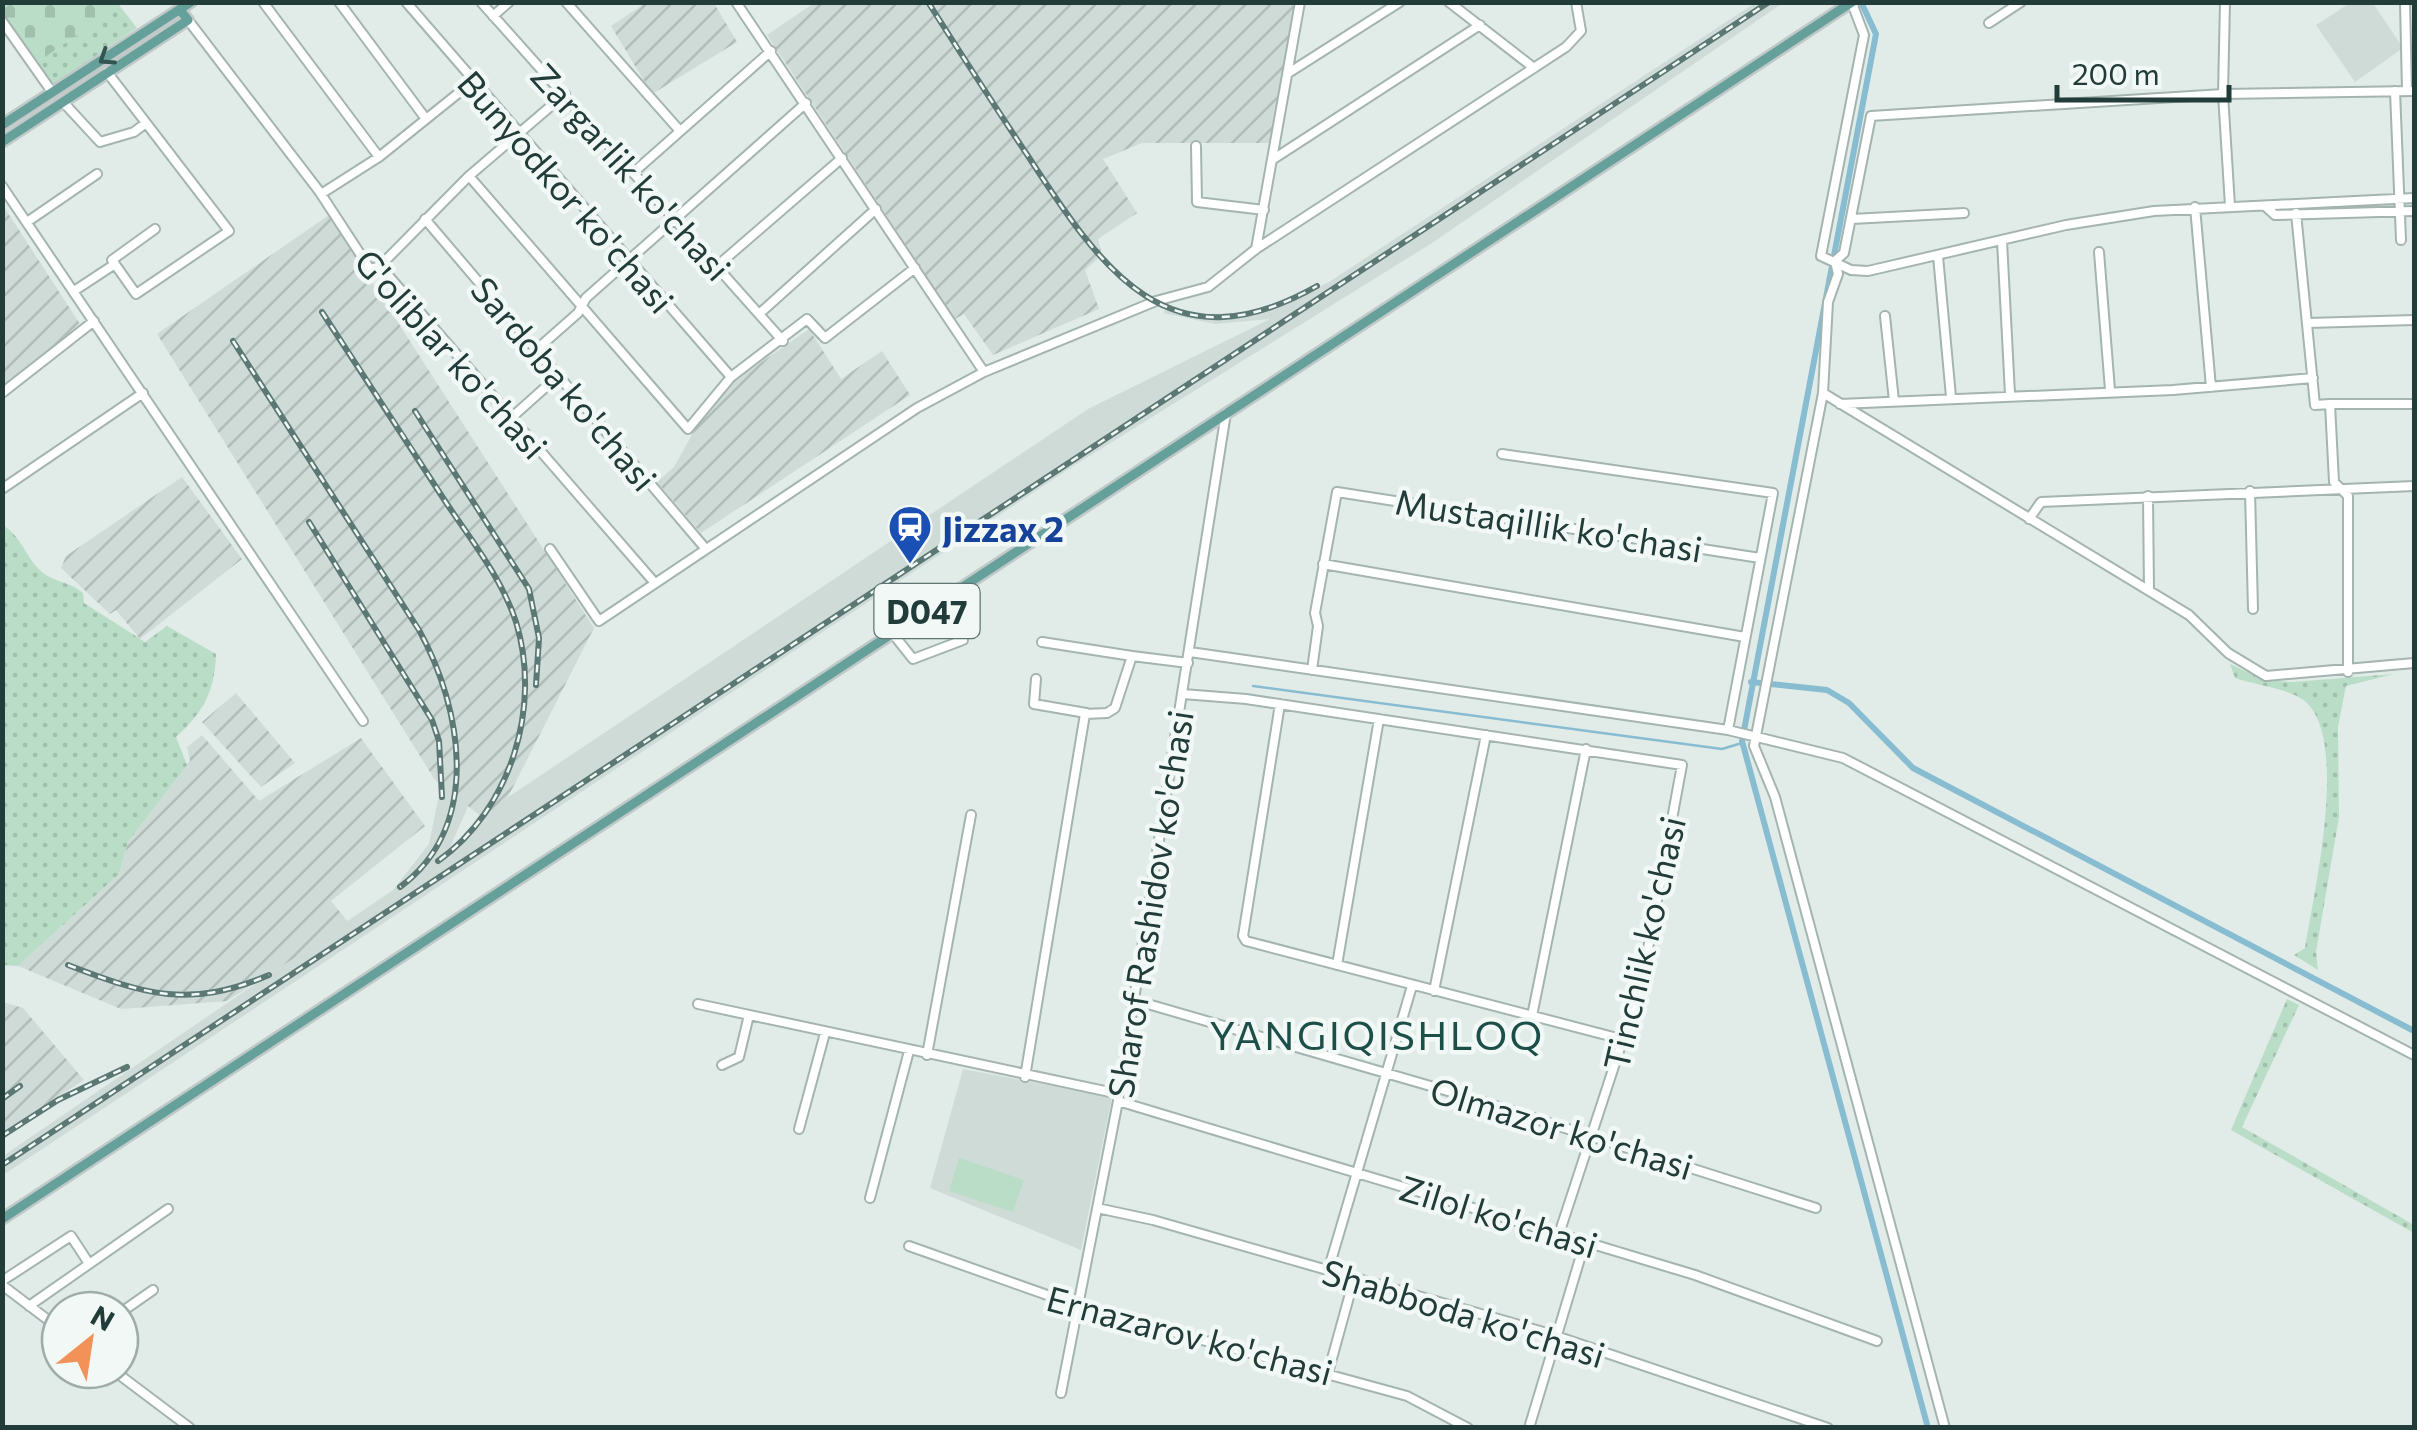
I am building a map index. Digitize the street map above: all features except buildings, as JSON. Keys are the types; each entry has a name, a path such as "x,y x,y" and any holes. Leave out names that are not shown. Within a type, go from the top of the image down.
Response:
{"main road":[{"path":"2,125 192,2"},
{"name":"D047","path":"2,1218 1852,3"},
{"path":"2,142 188,20 180,10"}],"street":[{"path":"263,2 379,157"},
{"path":"339,2 426,119"},
{"name":"Bunyodkor ko'chasi","path":"406,2 516,135 730,377"},
{"name":"Zargarlik ko'chasi","path":"481,2 783,341"},
{"path":"491,10 510,2"},
{"path":"566,2 680,131"},
{"path":"736,2 984,372"},
{"path":"1256,248 1300,2"},
{"path":"1288,72 1400,2"},
{"path":"1449,2 1534,68"},
{"path":"550,549 599,622 917,408 984,372 1156,301 1208,286 1256,248 1534,68 1581,31 1576,2"},
{"path":"1989,23 2020,2"},
{"path":"2225,2 2224,94 2230,206"},
{"path":"1835,261 1844,253 1871,116 2224,94 2411,91 2410,15 2405,2"},
{"path":"1852,3 1864,36 1821,256 1835,261 1868,272 2066,225 2196,208 2414,198"},
{"name":"G'oliblar ko'chasi","path":"188,20 321,194 370,269 380,266 654,582"},
{"path":"2,21 52,92"},
{"path":"1275,158 1480,25"},
{"path":"634,172 771,51"},
{"path":"107,72 229,230 136,294 112,260 155,230"},
{"path":"321,194 379,157 472,82"},
{"path":"2395,91 2401,240"},
{"path":"380,266 469,176 564,94"},
{"path":"63,102 100,142 134,132 146,123"},
{"path":"35,103 46,113"},
{"path":"536,350 627,261 806,103"},
{"path":"1196,146 1198,202 1264,210"},
{"path":"717,266 842,158"},
{"path":"26,222 97,174"},
{"path":"469,176 688,429 730,377 783,341 807,319 825,338 915,268"},
{"path":"2,186 363,721"},
{"path":"2265,206 2275,215 2414,211"},
{"path":"2196,208 2211,386"},
{"path":"759,314 876,209"},
{"path":"1852,219 1964,213"},
{"path":"2296,213 2316,405 2414,404"},
{"name":"Sardoba ko'chasi","path":"424,219 705,548"},
{"path":"2002,240 2010,394"},
{"path":"2099,252 2110,390"},
{"path":"1938,256 1951,398"},
{"path":"1835,261 1838,274 1828,302 1824,393 1756,737 1758,762 1775,797 1946,1428"},
{"path":"74,292 115,264"},
{"path":"1885,316 1894,401"},
{"path":"2308,323 2414,320"},
{"path":"2,393 94,321"},
{"path":"512,418 558,376"},
{"path":"1840,404 2313,378"},
{"path":"2,489 143,393"},
{"path":"1824,393 2189,615 2228,653 2266,676 2348,672 2414,663"},
{"path":"2330,404 2334,482 2348,496 2348,672"},
{"name":"Sharof Rashidov ko'chasi","path":"1060,1394 1118,1098 1226,413"},
{"path":"1502,454 1773,493 1728,730"},
{"path":"2029,519 2042,502 2414,486"},
{"path":"2250,491 2252,608"},
{"name":"Mustaqillik ko'chasi","path":"1322,564 1337,492 1760,558"},
{"path":"2148,496 2149,590"},
{"path":"1312,670 1322,564 1745,636"},
{"path":"892,634 913,658 963,640"},
{"path":"1042,642 1188,663"},
{"path":"1190,652 1728,730 1809,746 1843,758 2414,1055"},
{"path":"1036,679 1034,704 1107,714 1115,708 1132,656"},
{"path":"1183,694 1280,704 1586,749 1532,1016"},
{"path":"1280,704 1243,936 1252,944 1625,1040"},
{"path":"1025,1077 1086,714"},
{"path":"1337,965 1379,720"},
{"path":"1434,991 1486,734"},
{"name":"Tinchlik ko'chasi","path":"1559,1234 1625,1040 1660,896 1682,765 1586,749"},
{"path":"927,1054 971,815"},
{"path":"1328,1271 1412,986"},
{"name":"Olmazor ko'chasi","path":"1134,1000 1592,1136 1816,1208"},
{"name":"Zilol ko'chasi","path":"698,1004 1118,1098 1695,1274 1877,1341"},
{"path":"722,1066 739,1057 749,1015"},
{"path":"799,1128 825,1032"},
{"path":"870,1198 908,1051"},
{"name":"Shabboda ko'chasi","path":"1097,1208 1559,1338 1828,1428"},
{"path":"29,1306 168,1210"},
{"path":"40,1314 2,1283 71,1236 88,1262"},
{"path":"1532,1427 1586,1242"},
{"name":"Ernazarov ko'chasi","path":"909,1246 1078,1306 1407,1396 1468,1428"},
{"path":"1328,1373 1354,1279"},
{"path":"140,1299 152,1290"},
{"path":"140,1390 190,1428"}],"shaded area":[{"path":"647,2 714,3 737,42 652,94 611,26"},
{"path":"814,3 1294,3 1271,143 1142,143 1103,159 1137,213 1098,239 1102,255 1085,270 1099,309 993,355 964,314 955,319 767,35"},
{"path":"1755,3 1783,3 1432,243 1075,465 3,1175 3,1156 393,890 429,844 441,785 469,804 448,852 481,815 487,822 504,800 1088,409 1270,319 1215,324 1163,313 1168,306 1202,314 1247,313 1278,307 1329,282"},
{"path":"2350,3 2373,3 2403,48 2355,82 2316,25"},
{"path":"2,204 80,324 3,388 2,388"},
{"path":"329,215 594,628 506,801 488,822 435,780 157,334"},
{"path":"809,329 841,379 882,351 910,395 701,533 657,482 674,467 714,395"},
{"path":"182,477 242,559 140,639 116,610 110,614 61,568 66,556"},
{"path":"236,693 295,763 261,787 202,722"},
{"path":"202,735 259,801 361,738 425,826 331,901 349,923 227,1001 121,1009 18,966 119,874 128,842 190,761 187,747"},
{"path":"3,1002 23,1008 84,1080 3,1133"},
{"path":"963,1069 1112,1097 1081,1250 930,1188"}],"green space":[{"path":"2,3 123,3 35,64 3,16"},
{"path":"119,5 137,28 51,86 35,64"},
{"path":"2,525 40,570 79,590 84,603 145,642 167,626 216,654 206,700 176,737 187,765 128,842 119,874 18,966 2,965"},
{"path":"2230,664 2264,680 2292,682 2394,674 2346,686 2338,727 2339,817 2316,952 2318,970 2294,955 2305,948 2325,817 2325,745 2317,717 2295,695 2235,678"},
{"path":"2287,999 2299,1005 2242,1127 2414,1225 2414,1233 2231,1130"},
{"path":"959,1158 1024,1180 1013,1212 949,1191"}],"waterway":[{"path":"1861,2 1876,34 1742,741 1928,1428"},
{"path":"1751,682 1827,690 1849,703 1913,768 2414,1031"},
{"path":"1253,686 1722,749 1742,743"}],"railway":[{"path":"928,2 1084,236 1113,269 1145,295 1180,312 1220,317 1265,309 1317,286"},
{"path":"2,1165 1769,2"},
{"path":"322,312 495,576 516,622 523,655 522,721 502,785 485,814 438,861"},
{"path":"233,341 419,630 446,694 457,765 454,799 444,832 426,862 400,887"},
{"path":"415,411 529,589 539,638 536,685"},
{"path":"309,522 432,720 439,741 442,797"},
{"path":"68,965 121,984 168,994 215,992 269,975"},
{"path":"2,1136 58,1100 127,1067"},
{"path":"2,1099 20,1086"}],"place":[{"name":"Jizzax 2","path":"910,565"}],"district":[{"name":"YANGIQISHLOQ","path":"1377,1033"}]}
